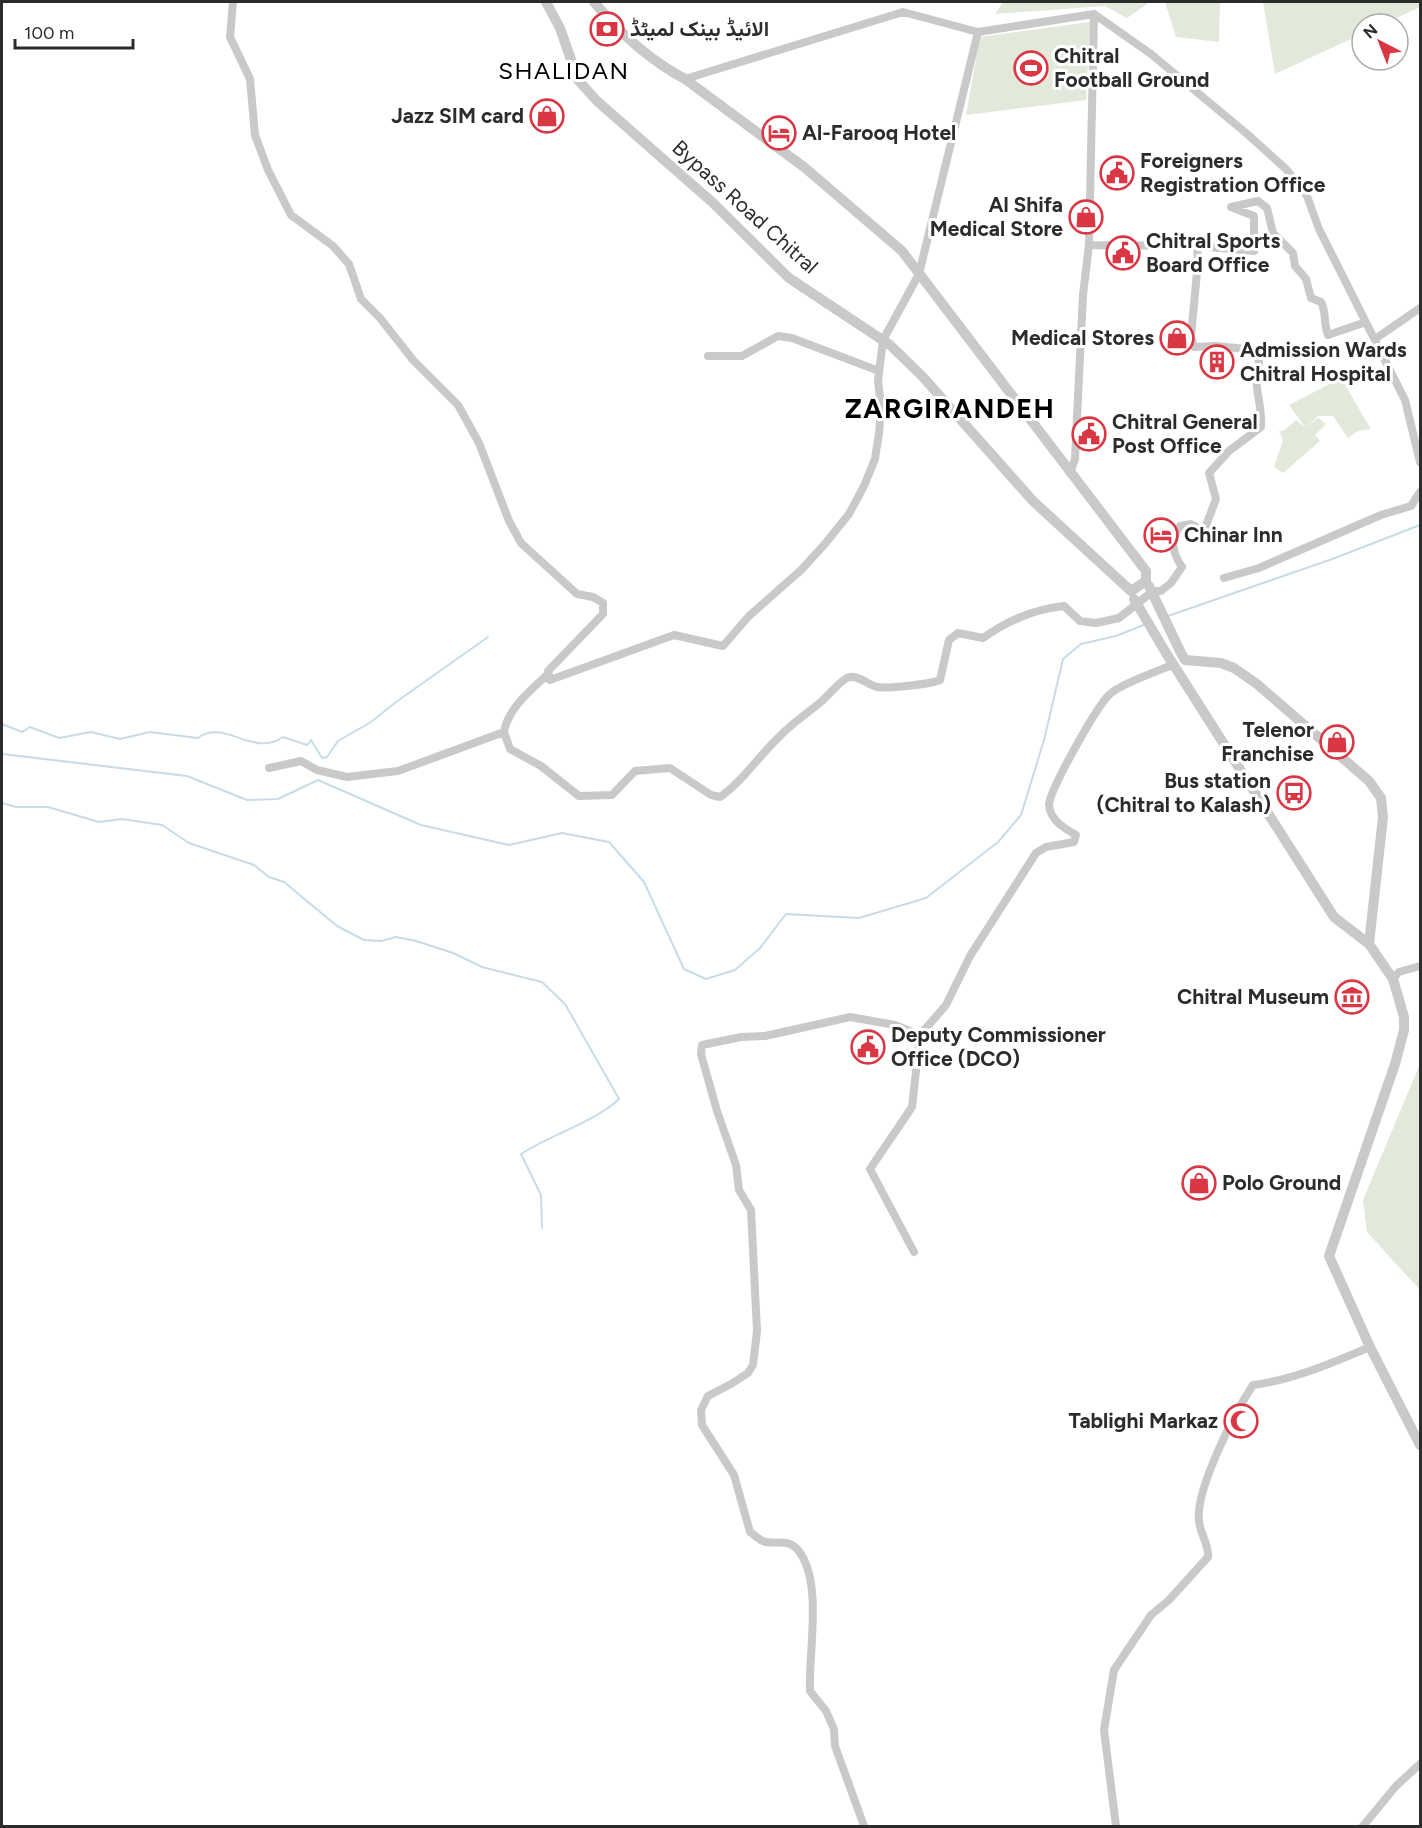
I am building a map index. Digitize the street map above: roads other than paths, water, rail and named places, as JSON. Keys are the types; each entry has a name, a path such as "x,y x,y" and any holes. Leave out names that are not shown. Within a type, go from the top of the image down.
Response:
{"street":[{"path":"233,2 230,38 250,79 255,135 262,147 268,170 291,215 333,246 349,264 361,300 380,318 413,360 458,405 479,443 508,521 521,543 578,594 603,603 603,614 556,661 548,674 516,708 506,723 504,732 510,749 541,766 579,796 612,795 635,771 670,768 711,795 720,797 732,789 747,769 802,714 818,705 847,678 855,677 872,686 886,689 906,684 934,683 940,680 949,640 958,633 983,639 1004,623 1023,618 1043,608 1064,606 1080,621 1096,623 1119,618 1153,591 1161,591 1171,583 1182,567 1174,555 1173,546 1180,526 1191,524 1204,531 1216,499 1209,473 1229,452 1261,427 1262,410 1257,388 1260,356 1257,350 1216,346 1194,347 1191,336 1198,262 1197,246"},
{"name":"Bypass Road Chitral","path":"546,2 560,28 578,80 597,101 712,202 789,278 883,340 922,376 1033,501 1132,595 1172,665 1334,917 1369,944 1393,979 1404,1017 1404,1030 1395,1064 1329,1256 1370,1347 1420,1445"},
{"path":"594,2 616,27 666,69 685,79 804,167 888,236 1070,473 1106,514 1146,571 1148,584 1185,660 1228,665 1257,684 1376,788 1381,798 1383,817 1369,944"},
{"path":"685,79 903,12 978,32 1094,14 1151,54 1286,169 1307,196 1319,229 1405,400 1420,462"},
{"path":"1070,473 1076,459 1083,295 1089,245 1094,14"},
{"path":"548,674 550,680 674,635 723,646 749,616 801,570 849,514 875,459 881,406 879,371 883,340 919,274 978,32"},
{"path":"1089,245 1197,246 1254,251 1254,216 1231,207 1258,201 1267,208 1273,233 1293,253 1295,266 1306,279 1311,298 1322,302 1326,310 1324,326 1328,335 1366,322"},
{"path":"1375,339 1420,308"},
{"path":"708,356 742,356 778,336 792,338 879,371"},
{"path":"1224,578 1259,568 1381,515 1411,506 1420,492"},
{"path":"1132,595 1148,584"},
{"path":"914,1252 870,1168 912,1107 920,1035 946,1005 969,956 1036,853 1046,847 1074,842 1076,835 1059,825 1052,815 1049,803 1072,753 1109,694 1172,665"},
{"path":"269,768 301,761 317,770 347,777 398,771 504,732"},
{"path":"1393,979 1399,972 1420,966"},
{"path":"864,1827 835,1746 834,1729 826,1711 810,1691 814,1614 807,1569 796,1548 784,1542 764,1542 750,1532 734,1475 702,1425 701,1410 708,1396 748,1373 753,1365 757,1331 751,1210 740,1190 736,1165 717,1111 701,1054 702,1045 741,1037 765,1036 850,1017 895,1025 920,1035"},
{"path":"1116,1827 1104,1730 1114,1670 1151,1615 1169,1600 1208,1557 1198,1521 1202,1490 1243,1399 1253,1385 1271,1383 1312,1370 1370,1347"},
{"path":"1363,1827 1396,1786 1420,1764"}],"waterway":[{"path":"1168,616 1335,558 1420,525"},
{"path":"2,754 187,776 247,800 278,799 318,780 421,825 509,845 562,833 609,842 644,882 684,969 706,979 735,970 760,948 786,914 859,918 926,898 998,842 1021,815 1044,740 1063,659 1081,644 1116,636 1146,624"},
{"path":"2,724 22,732 30,727 59,738 91,732 120,739 150,732 198,738 208,733 218,732 261,743 272,742 283,737 307,745 311,740 322,758 327,757 338,741 371,722 488,637"},
{"path":"2,803 16,807 48,807 99,822 122,819 162,825 189,843 254,865 269,877 284,882 337,926 364,940 381,941 396,937 416,941 453,953 482,967 542,982 565,1004 619,1099 586,1121 521,1154 541,1195 542,1228"}],"place":[{"name":"الائیڈ بینک لمیٹڈ","path":"607,29"},
{"name":"Chitral Football Ground","path":"1031,68"},
{"name":"Jazz SIM card","path":"547,116"},
{"name":"Al-Farooq Hotel","path":"779,133"},
{"name":"Foreigners Registration Office","path":"1117,173"},
{"name":"Al Shifa Medical Store","path":"1086,217"},
{"name":"Chitral Sports Board Office","path":"1123,253"},
{"name":"Medical Stores","path":"1177,338"},
{"name":"Admission Wards Chitral Hospital","path":"1217,362"},
{"name":"Chitral General Post Office","path":"1089,434"},
{"name":"Chinar Inn","path":"1161,535"},
{"name":"Telenor Franchise","path":"1337,742"},
{"name":"Bus station (Chitral to Kalash)","path":"1294,793"},
{"name":"Chitral Museum","path":"1352,997"},
{"name":"Deputy Commissioner Office (DCO)","path":"868,1047"},
{"name":"Polo Ground","path":"1199,1183"},
{"name":"Tablighi Markaz","path":"1241,1421"}],"district":[{"name":"SHALIDAN","path":"564,71"},
{"name":"ZARGIRANDEH","path":"950,409"}]}
